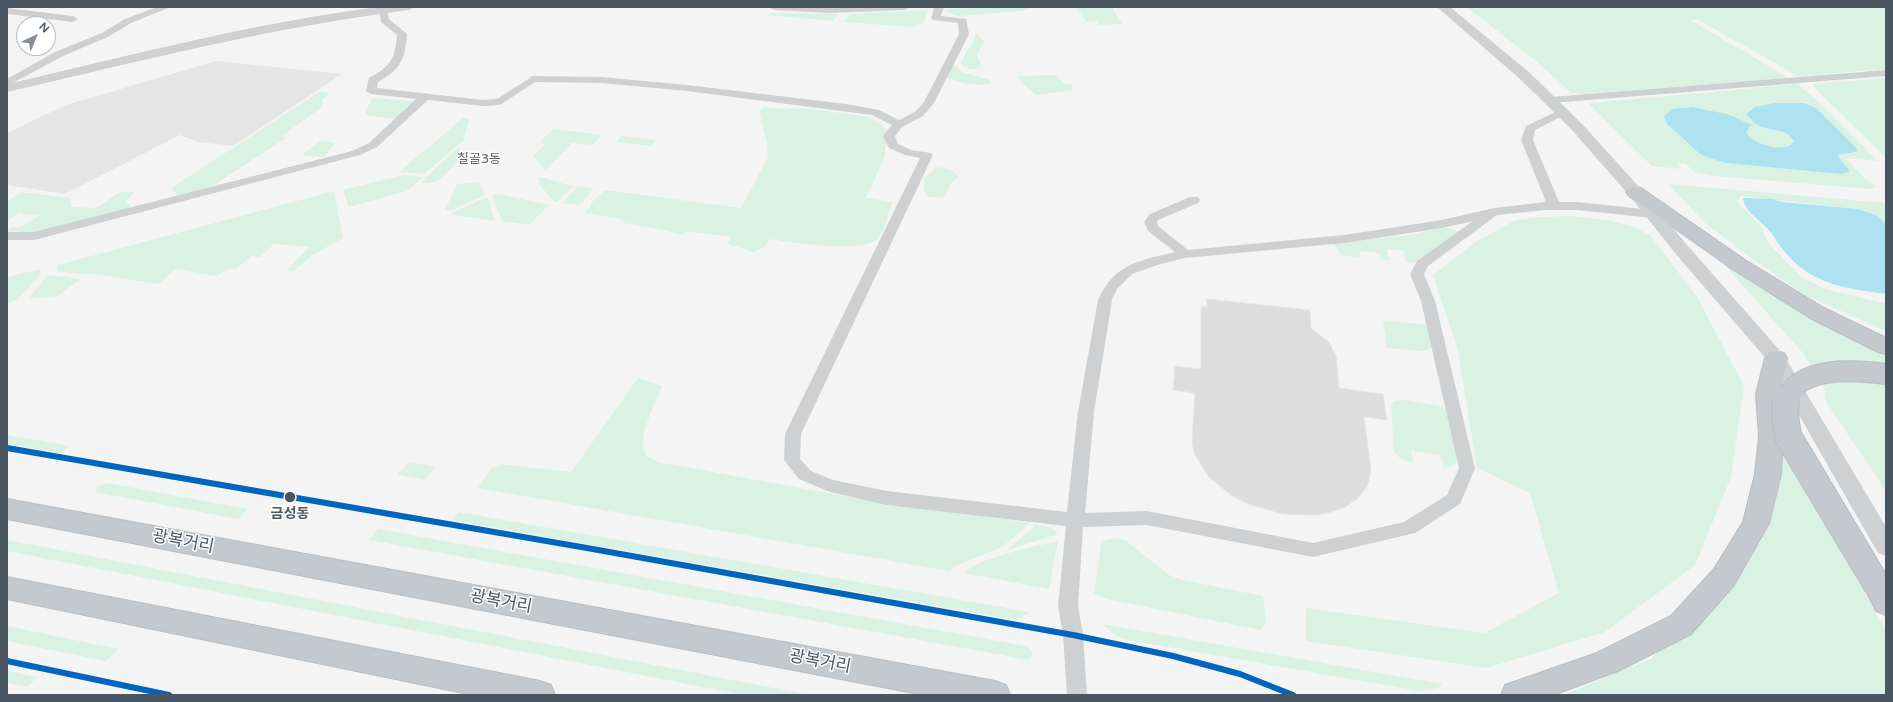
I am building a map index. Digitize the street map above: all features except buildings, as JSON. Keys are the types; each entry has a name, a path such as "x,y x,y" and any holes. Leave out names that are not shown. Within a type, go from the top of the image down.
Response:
{"highway":[{"path":"1635,192 1738,264 1817,313 1886,347"},
{"path":"1516,695 1607,662 1681,625 1724,577 1756,523 1768,474 1771,436 1768,394 1776,358"},
{"path":"1881,594 1788,436 1784,413 1789,394 1804,381 1829,372 1861,371 1886,374"},
{"name":"광복거리","path":"7,509 995,695"},
{"path":"7,588 540,695"}],"street":[{"path":"7,83 59,54 105,35 128,21 166,7"},
{"path":"249,34 321,7"},
{"path":"7,88 249,34 343,15 380,8 409,7"},
{"path":"774,7 830,10 906,7"},
{"path":"939,7 936,18 964,20 964,34 929,103 919,114 898,125 889,136 893,146 909,153 927,155 793,434 792,460 805,475 830,486 887,498 1075,520 1147,518 1313,550 1409,528 1454,499 1468,468 1428,301 1417,274 1422,264 1494,212"},
{"path":"1443,7 1501,55 1551,100 1635,192 1652,214 1776,358 1886,547"},
{"path":"380,8 384,20 402,34 401,55 388,72 373,80 371,91 484,103 500,102 533,79 602,80 846,106 875,112 893,120 898,125"},
{"path":"7,11 73,19"},
{"path":"1551,100 1886,73"},
{"path":"7,236 34,236 356,154 373,145 425,97"},
{"path":"1554,206 1527,140 1530,128 1562,112"},
{"path":"1185,254 1153,228 1150,222 1154,217 1194,200"},
{"path":"1077,695 1073,635 1068,606 1086,412 1105,300 1111,287 1127,271 1185,254 1344,238 1442,224 1494,212 1554,206 1577,206 1652,214"}],"shaded area":[{"path":"216,61 342,74 233,146 199,142 180,135 65,194 7,185 7,133 66,105"}],"green space":[{"path":"988,7 1062,7 1031,8 1021,11 959,16 946,12 948,9"},
{"path":"1070,7 1112,7 1122,24 1099,25 1096,21 1087,22 1076,8"},
{"path":"1467,7 1886,7 1886,69 1798,76 1697,19 1690,20 1789,78 1581,94 1572,93 1537,62"},
{"path":"929,10 923,23 913,27 843,22 850,14"},
{"path":"771,13 839,14 833,21 768,15"},
{"path":"976,33 984,41 977,55 981,66 976,69 971,69 961,64"},
{"path":"952,64 962,72 990,80 990,84 968,84 947,77"},
{"path":"1056,75 1065,84 1072,85 1073,90 1036,95 1022,83 1018,76"},
{"path":"1886,78 1886,158 1811,84"},
{"path":"1798,84 1825,108 1878,161 1846,158 1865,179 1877,186 1872,189 1715,176 1694,172 1686,164 1678,163 1682,169 1652,166 1590,105 1590,103","holes":["1692,107 1714,111 1749,123 1752,126 1750,126 1746,133 1755,141 1769,146 1783,147 1789,146 1794,142 1791,137 1782,132 1760,126 1748,116 1816,108 1858,151 1837,154 1849,170 1846,174 1687,143 1665,121 1671,109"]},
{"path":"321,91 330,93 322,100 324,102 319,109 282,136 286,138 214,185 179,197 171,188"},
{"path":"372,98 412,101 412,105 395,119 367,115 365,113"},
{"path":"764,107 784,109 806,108 868,117 882,125 886,131 885,156 866,198 893,202 879,237 872,242 860,245 845,246 828,246 770,239 764,247 754,252 728,244 730,237 686,231 683,235 624,223 623,219 584,213 591,206 591,203 605,190 741,208 768,157 767,143 759,111"},
{"path":"463,118 469,119 464,140 424,174 399,172"},
{"path":"553,129 602,135 592,145 572,143 545,170 533,156 546,144 539,143"},
{"path":"621,136 656,140 651,146 616,142"},
{"path":"320,141 335,143 324,157 302,155"},
{"path":"459,147 462,156 444,176 434,182 421,183 428,175"},
{"path":"941,167 955,172 959,177 952,182 943,198 929,197 924,190 924,179 934,169"},
{"path":"404,175 423,177 407,191 349,207 343,190"},
{"path":"538,178 545,178 573,186 557,202 554,201 539,184"},
{"path":"479,182 485,195 451,210 445,210 457,184"},
{"path":"1668,184 1886,203 1886,224 1878,216 1859,209 1741,196 1737,201 1761,227 1769,244 1802,277 1825,289 1886,304 1886,331 1805,295 1748,256 1704,222"},
{"path":"578,186 593,188 583,202 578,205 562,203"},
{"path":"334,191 343,238 313,255 293,271 286,271 309,247 274,244 260,257 251,256 236,269 228,269 217,276 176,269 158,284 96,274 78,274 57,271 58,265"},
{"path":"22,192 70,198 71,207 96,208 120,192 135,192 126,201 132,208 34,233 7,231 12,227 19,228 39,216 19,213 7,221 7,201"},
{"path":"498,194 549,205 529,225 502,221 492,196"},
{"path":"487,197 495,221 450,214"},
{"path":"1571,216 1607,220 1633,227 1650,235 1697,297 1744,386 1731,477 1695,565 1605,632 1486,668 1306,641 1306,608 1484,633 1559,593 1530,493 1477,468 1458,350 1433,275 1476,242 1514,221 1538,217"},
{"path":"1440,228 1456,230 1457,233 1414,263 1406,262 1404,251 1387,249 1389,260 1381,260 1379,253 1360,251 1361,258 1340,255 1337,248 1332,243 1411,235"},
{"path":"1722,262 1886,351 1886,491 1826,402 1825,390 1803,353"},
{"path":"40,269 40,275 17,300 7,303 7,277"},
{"path":"48,275 81,279 57,296 28,299"},
{"path":"1383,320 1427,325 1432,344 1431,348 1423,351 1387,348"},
{"path":"638,378 662,386 647,422 643,441 644,450 647,456 658,462 838,495 1030,523 1002,547 955,566 949,571 478,488 491,468 500,464 571,472"},
{"path":"1407,400 1440,406 1447,411 1459,458 1453,466 1444,468 1441,455 1411,451 1414,464 1400,458 1394,452 1391,405 1395,401"},
{"path":"7,435 70,446 61,453 7,444"},
{"path":"1778,441 1886,631 1886,695 1563,695 1650,659 1706,613 1748,564 1766,515"},
{"path":"409,462 436,467 425,480 397,475"},
{"path":"107,483 248,509 238,519 95,492 98,486"},
{"path":"458,512 1030,612 1020,618 1010,619 452,520"},
{"path":"1036,525 1050,527 1058,534 1007,550"},
{"path":"378,529 1026,646 1031,650 1032,656 1028,659 1024,659 369,540"},
{"path":"1116,538 1126,541 1169,575 1182,580 1263,596 1266,623 1260,630 1107,599 1094,593 1101,545 1105,540"},
{"path":"7,540 810,695 744,695 7,551"},
{"path":"1058,541 1049,589 964,573 972,567 994,557"},
{"path":"1102,624 1442,684 1439,688 1419,691 1128,640 1117,636"},
{"path":"7,626 118,649 106,661 7,641"},
{"path":"7,671 37,677 27,687 7,683"}],"water":[{"path":"1775,103 1804,103 1816,108 1857,149 1858,151 1855,152 1837,155 1849,172 1842,174 1726,163 1700,154 1667,124 1664,117 1671,109 1692,107 1727,114 1753,125 1750,126 1746,133 1755,141 1769,146 1789,146 1794,142 1787,134 1761,126 1755,123 1746,114 1756,107"},
{"path":"1743,198 1773,199 1782,202 1859,209 1878,216 1886,224 1886,294 1844,287 1818,278 1806,271 1795,263 1769,231 1752,214 1746,206"}],"transit line":[{"path":"7,448 587,548 1073,635 1173,656 1240,674 1293,695"},
{"path":"7,661 169,695"}],"place":[{"name":"금성동","path":"290,497"}],"district":[{"name":"칠골3동","path":"479,160"}]}
